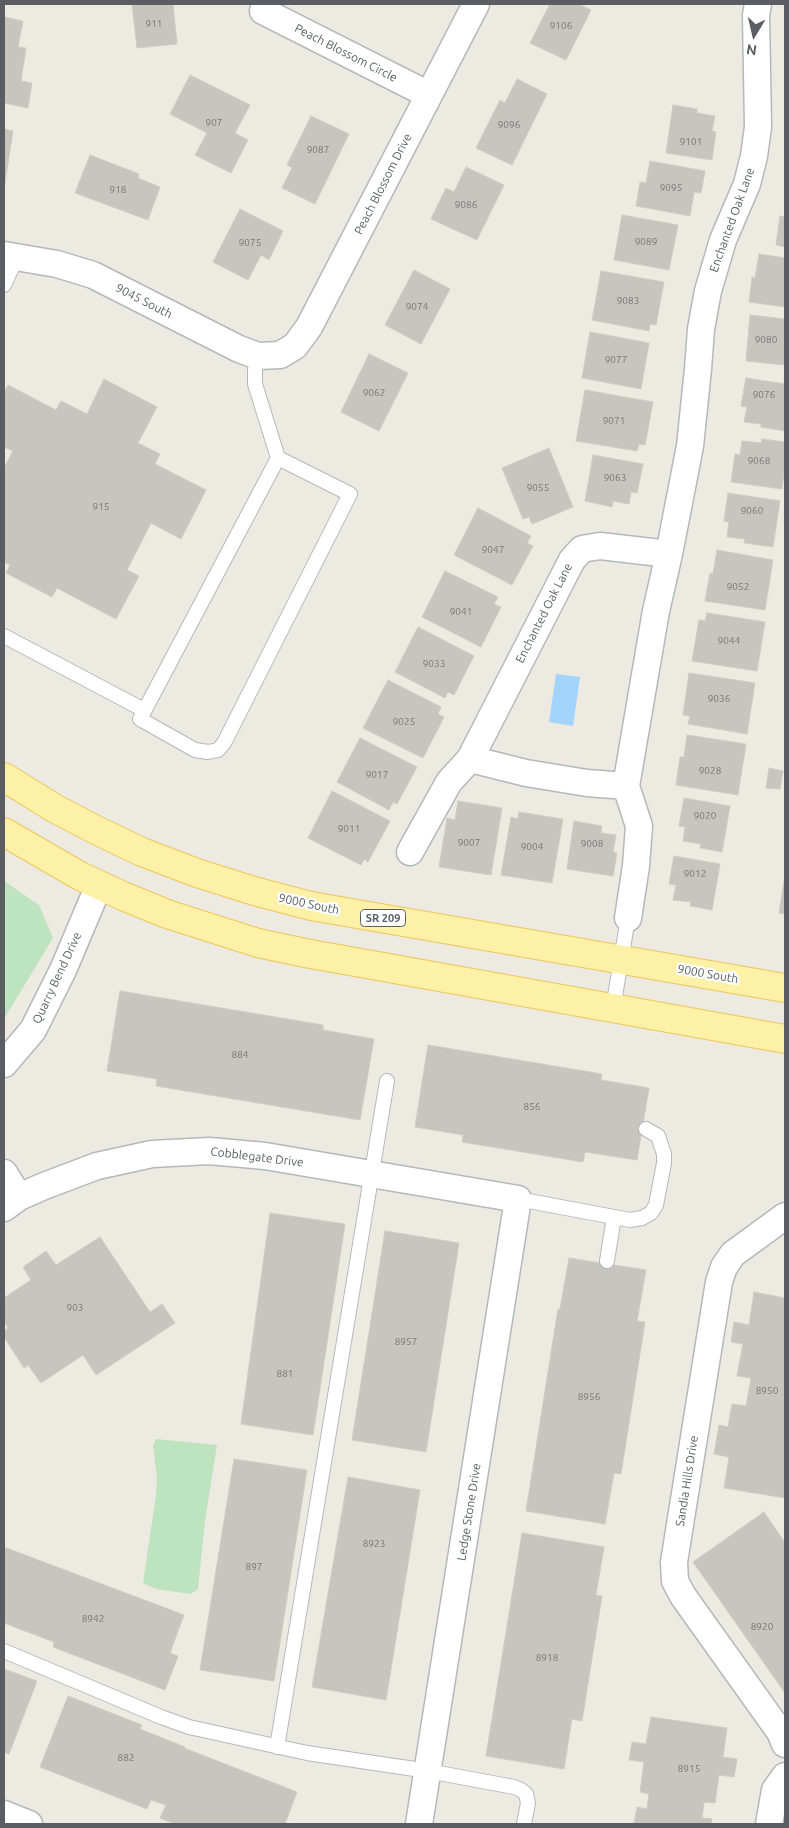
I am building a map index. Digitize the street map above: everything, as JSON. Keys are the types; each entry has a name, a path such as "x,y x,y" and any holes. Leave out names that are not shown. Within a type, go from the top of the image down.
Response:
{"main road":[{"name":"9000 South","path":"4,777 54,808 133,848 197,873 254,891 311,906 785,988"},
{"path":"4,832 38,853 99,885 167,914 258,943 785,1039"}],"street":[{"name":"Peach Blossom Drive","path":"269,355 295,346 309,327 476,4"},
{"name":"Enchanted Oak Lane","path":"628,918 636,866 639,826 626,786 656,611 670,554 690,446 701,329 708,291 723,240 747,184 754,156 758,127 756,15 758,4"},
{"name":"Peach Blossom Circle","path":"264,11 429,95"},
{"name":"9045 South","path":"11,256 57,264 93,275 239,349 269,355"},
{"name":"Enchanted Oak Lane","path":"410,852 449,782 470,759 572,560 582,549 600,546 670,554"},
{"path":"470,759 587,783 626,786"},
{"name":"Quarry Bend Drive","path":"4,1064 33,1030 63,970 99,885"},
{"name":"Cobblegate Drive","path":"11,1202 97,1166 152,1154 209,1151 265,1156 518,1199"},
{"path":"4,1173 11,1202"},
{"name":"Ledge Stone Drive","path":"420,1824 518,1199"},
{"name":"Sandia Hills Drive","path":"785,1216 732,1254 724,1267 719,1282 674,1562 675,1580 682,1596 780,1732 785,1744"},
{"path":"769,1824 775,1790 785,1776"},
{"path":"4,1814 29,1824"}],"lane":[{"path":"4,285 11,256"},
{"path":"269,355 255,370 255,384 278,458 140,719 195,750 208,752 218,750 224,743 350,494 278,458"},
{"path":"4,636 144,710"},
{"path":"613,1008 628,918"},
{"path":"277,1746 387,1081"},
{"path":"518,1199 630,1220 642,1218 651,1213 656,1205 664,1163 664,1154 658,1136 646,1129"},
{"path":"607,1261 614,1217"},
{"path":"4,1651 168,1720 189,1727 307,1753 428,1771 514,1787 526,1794 528,1803 524,1824"}],"green space":[{"path":"4,881 39,905 53,938 4,1019"},
{"path":"156,1439 217,1445 205,1521 198,1589 191,1594 156,1589 143,1583 156,1495 157,1479 153,1445"}],"water":[{"path":"556,674 580,677 573,726 549,722"}],"building":[{"path":"132,4 173,4 177,44 137,48"},
{"path":"550,4 578,4 591,10 566,60 530,43"},
{"path":"4,17 23,21 18,47 26,48 21,81 32,83 28,108 4,103"},
{"path":"190,75 250,105 235,133 248,140 231,173 195,155 207,133 170,114"},
{"path":"517,79 547,94 512,165 476,148 500,100 505,103"},
{"path":"673,105 697,109 697,113 715,116 712,131 716,132 712,160 666,153"},
{"path":"311,116 349,134 315,204 282,188 292,168 287,165"},
{"path":"4,129 13,131 4,189"},
{"path":"90,155 139,174 138,178 160,187 148,220 75,193"},
{"path":"650,161 705,171 701,193 694,192 690,216 636,206 640,182 646,183"},
{"path":"466,167 504,185 477,240 431,219 446,188 454,192"},
{"path":"240,209 283,231 269,260 261,255 248,280 213,262"},
{"path":"622,215 678,225 669,270 614,260"},
{"path":"780,216 785,217 785,247 776,245"},
{"path":"759,254 785,258 785,307 749,302 752,277 755,278"},
{"path":"414,270 450,289 421,344 385,325"},
{"path":"601,271 664,282 656,325 650,324 649,331 592,320"},
{"path":"750,315 785,319 785,365 746,361"},
{"path":"590,332 649,343 641,389 582,378"},
{"path":"369,354 408,373 379,431 341,412"},
{"path":"746,378 785,384 785,431 761,427 761,424 744,422 747,407 741,406"},
{"path":"104,379 157,407 138,443 160,454 155,464 206,490 181,539 151,523 127,570 139,576 116,619 57,588 52,597 6,573 10,565 4,562 4,468 13,451 4,447 4,393 8,385 56,410 61,401 87,414"},
{"path":"585,390 653,402 645,445 639,444 637,451 576,441"},
{"path":"762,439 785,442 785,466 782,489 731,482 735,454 740,455 742,441 761,443"},
{"path":"549,448 573,507 532,524 529,517 523,519 502,468"},
{"path":"593,455 643,464 637,493 631,492 629,504 613,501 612,507 585,501"},
{"path":"728,493 780,501 773,547 744,543 745,539 727,537 729,522 724,521"},
{"path":"478,508 531,536 527,543 533,546 512,585 454,555"},
{"path":"717,550 773,560 765,610 705,601 710,573 713,574"},
{"path":"445,571 498,597 494,604 501,607 481,647 422,617"},
{"path":"707,613 765,622 757,671 692,661 699,620 705,621"},
{"path":"418,627 474,656 454,695 448,692 445,698 395,672"},
{"path":"689,673 755,683 747,734 688,724 690,716 683,715"},
{"path":"388,680 441,707 438,714 444,717 423,758 363,728"},
{"path":"687,735 746,744 738,795 676,785 680,757 684,757"},
{"path":"360,738 417,767 397,804 393,802 389,810 337,782"},
{"path":"769,768 783,771 780,789 766,788"},
{"path":"332,791 390,821 368,862 364,859 361,865 308,838"},
{"path":"684,798 730,806 722,852 700,848 701,844 683,841 685,827 679,826"},
{"path":"458,801 502,808 491,875 439,867 447,818 455,820"},
{"path":"519,812 563,819 552,883 501,875 511,817 518,819"},
{"path":"574,821 602,826 601,833 616,835 613,852 617,853 613,876 567,869"},
{"path":"674,856 720,864 712,910 690,906 691,902 673,900 676,885 669,884"},
{"path":"785,875 785,914 779,913"},
{"path":"120,991 323,1025 323,1030 374,1039 360,1120 156,1086 157,1079 107,1071"},
{"path":"428,1045 602,1074 601,1080 649,1088 637,1160 585,1152 583,1162 462,1142 463,1135 415,1127"},
{"path":"270,1213 345,1224 313,1435 241,1424"},
{"path":"385,1231 459,1243 426,1452 352,1440"},
{"path":"100,1237 150,1312 162,1304 175,1323 96,1375 83,1355 41,1383 28,1365 24,1368 4,1337 4,1331 8,1328 4,1321 4,1298 31,1280 23,1267 46,1251 56,1265"},
{"path":"569,1258 646,1270 637,1321 645,1322 621,1474 614,1473 605,1524 526,1511 558,1309 560,1309"},
{"path":"754,1292 785,1298 785,1498 724,1488 729,1457 714,1454 719,1425 728,1427 732,1404 746,1406 751,1378 737,1376 743,1344 731,1342 734,1322 749,1325"},
{"path":"234,1459 307,1470 274,1681 200,1670"},
{"path":"348,1477 420,1490 386,1700 312,1687"},
{"path":"764,1512 785,1543 785,1693 693,1562"},
{"path":"522,1533 604,1547 596,1595 602,1596 582,1721 572,1719 564,1769 486,1756"},
{"path":"4,1547 184,1615 170,1653 178,1656 165,1690 53,1647 54,1642 4,1623"},
{"path":"4,1669 37,1681 9,1754 4,1752"},
{"path":"68,1696 142,1725 140,1729 184,1748 297,1792 285,1824 175,1824 160,1818 166,1805 151,1800 147,1809 40,1767"},
{"path":"651,1717 727,1728 723,1757 737,1759 734,1777 719,1775 715,1803 704,1802 702,1818 712,1819 711,1824 634,1824 637,1807 647,1809 649,1794 640,1792 644,1762 629,1760 632,1742 646,1744"}]}
